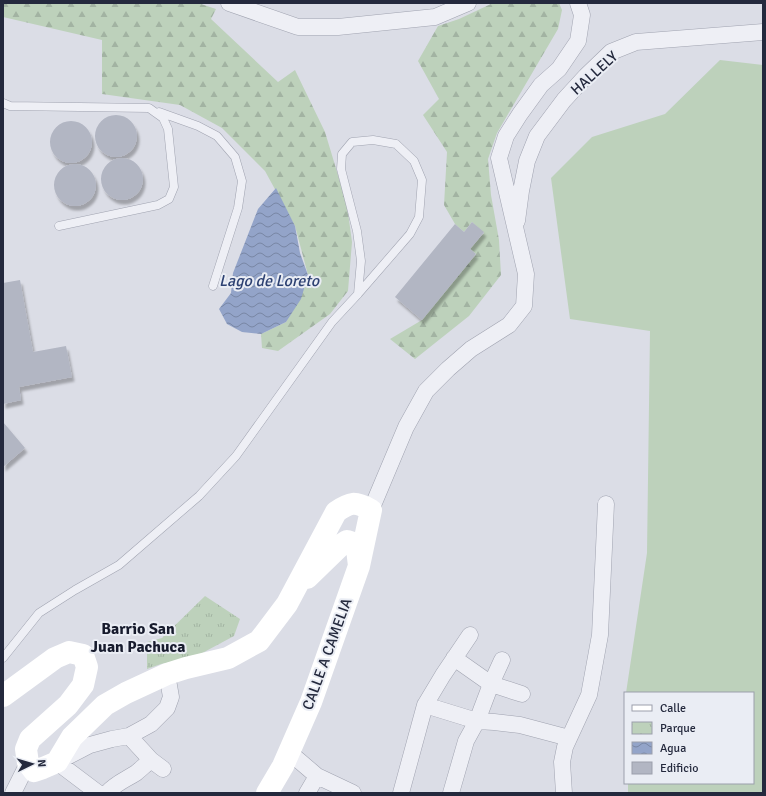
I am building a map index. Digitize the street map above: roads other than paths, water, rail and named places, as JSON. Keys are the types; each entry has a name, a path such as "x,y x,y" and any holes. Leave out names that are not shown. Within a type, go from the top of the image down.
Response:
{"main road":[{"path":"3,696 55,658 69,652 83,655 88,667 83,685 68,705 30,739 26,749 28,763 34,771 57,762 72,737 105,706 126,693 167,674 228,658 259,641 287,604 336,512 348,504 360,504 371,510"},
{"name":"CALLE A CAMELIA","path":"267,793 283,766 311,702 359,566 371,510"},
{"path":"297,586 312,575 341,545 348,541 354,543 357,549 359,566"}],"street":[{"path":"229,3 298,27 338,27 435,17 468,3"},
{"path":"371,510 406,427 426,391 471,349 509,325 524,306 526,274 499,158 506,136 520,114 541,85 559,69 578,41 582,15 578,3"},
{"name":"HALLELY","path":"516,228 527,161 537,136 564,100 611,52 636,42 762,31"},
{"path":"564,793 562,762 565,747 589,695 600,635 606,504"},
{"path":"401,793 425,705 470,635"},
{"path":"454,658 491,684 522,694"},
{"path":"451,793 466,741 477,721 502,660"},
{"path":"98,793 57,762 90,745 129,736 152,724 167,708 172,697 167,674"},
{"path":"425,705 477,721 520,726 569,738"},
{"path":"107,793 124,779 157,765 129,736"},
{"path":"289,752 316,776 353,793"},
{"path":"13,793 28,763"},
{"path":"307,793 316,776"}],"lane":[{"path":"3,103 10,106 149,108 198,126 217,136 234,158 242,181 238,208 213,286"},
{"path":"60,226 158,205 169,200 174,187 168,129 163,118 149,108"},
{"path":"3,658 39,613 75,590 119,565 199,496 236,456 332,322 358,294 410,234 419,217 422,180 414,161 396,144 373,140 352,142 342,154 340,169 357,231 361,261 358,294"}],"water":[{"name":"Lago de Loreto","path":"276,188 295,226 300,253 308,275 301,299 286,322 261,334 242,332 227,324 219,309 231,293 233,273 258,209"}],"district":[{"name":"Barrio San Juan Pachuca","path":"138,638"}]}
